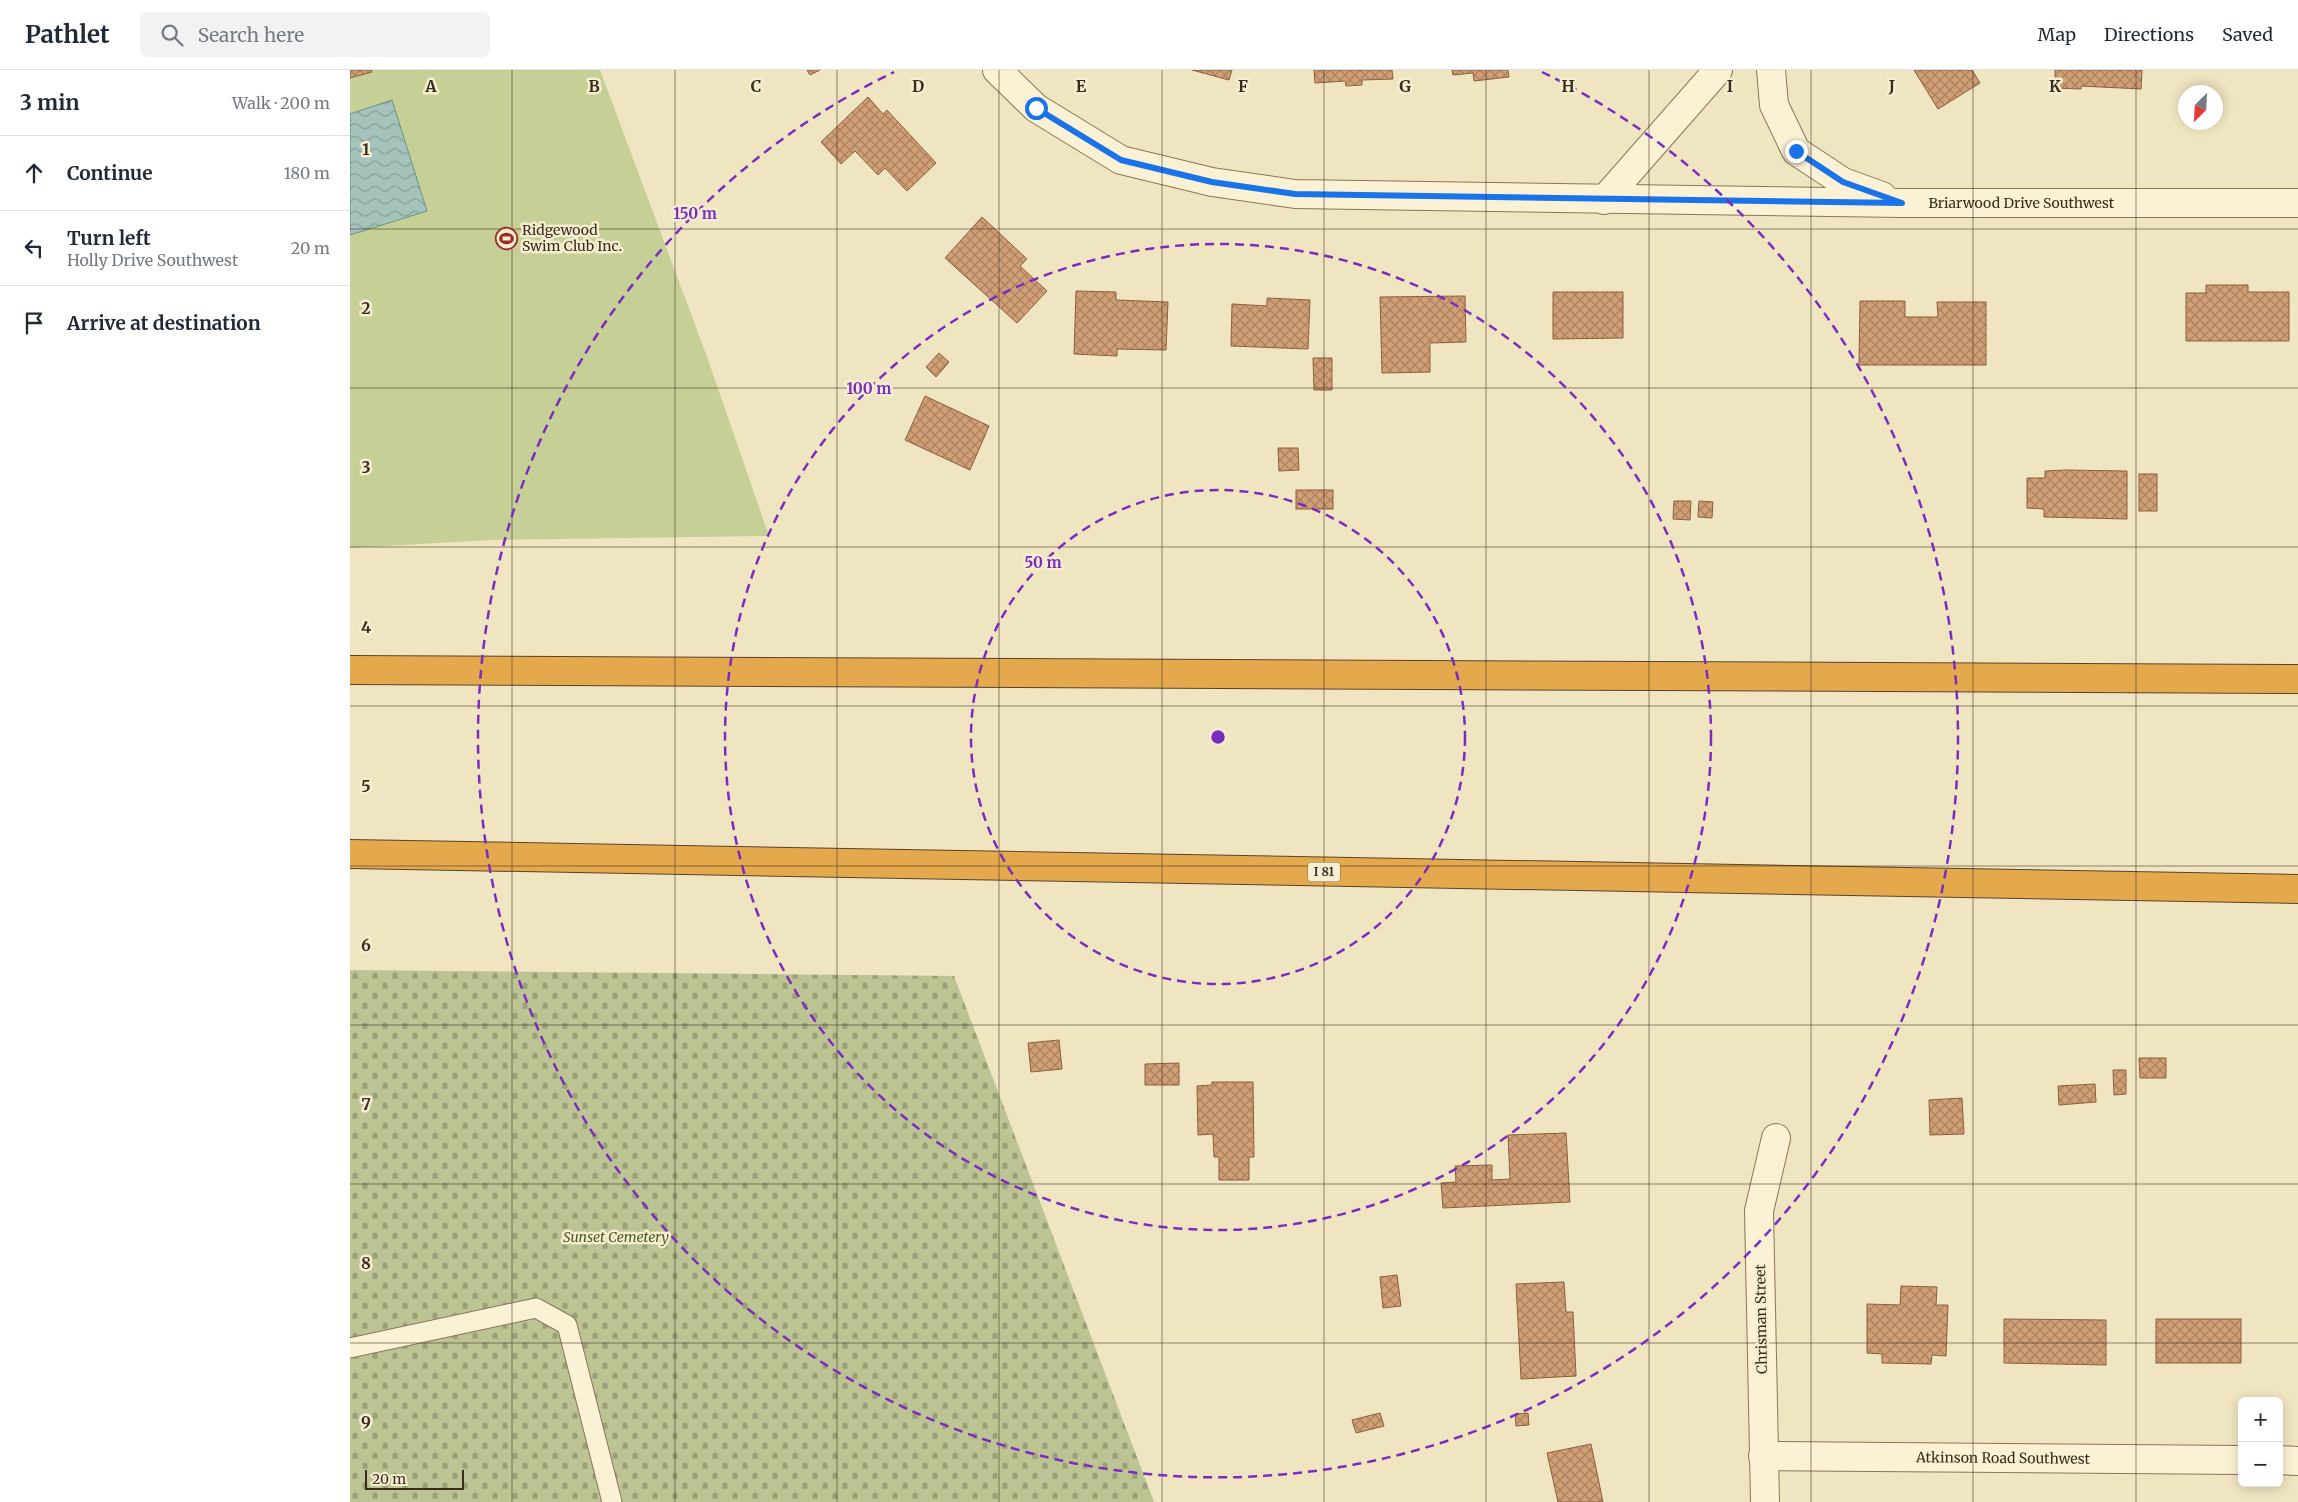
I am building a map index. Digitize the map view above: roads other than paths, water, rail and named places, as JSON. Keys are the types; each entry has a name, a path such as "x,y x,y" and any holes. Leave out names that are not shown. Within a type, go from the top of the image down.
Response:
{"highway":[{"path":"350,670 2298,680"},
{"name":"I 81","path":"350,854 2298,889"}],"street":[{"name":"Briarwood Drive Southwest","path":"997,70 1036,108 1121,160 1212,182 1295,194 1902,203 2298,204"},
{"path":"1604,200 1718,70"},
{"path":"1771,70 1774,105 1796,151 1843,182 1902,203"},
{"name":"Chrisman Street","path":"1765,1502 1759,1212 1776,1138"},
{"name":"Atkinson Road Southwest","path":"1763,1456 2238,1460"},
{"path":"2283,1460 2298,1460"}],"lane":[{"path":"350,1348 536,1308 568,1325 612,1502"}],"water":[{"path":"392,100 427,211 350,235 350,114"}],"place":[{"name":"Ridgewood Swim Club Inc.","path":"506,238"}],"park label":[{"name":"Sunset Cemetery","path":"616,1237"}]}
